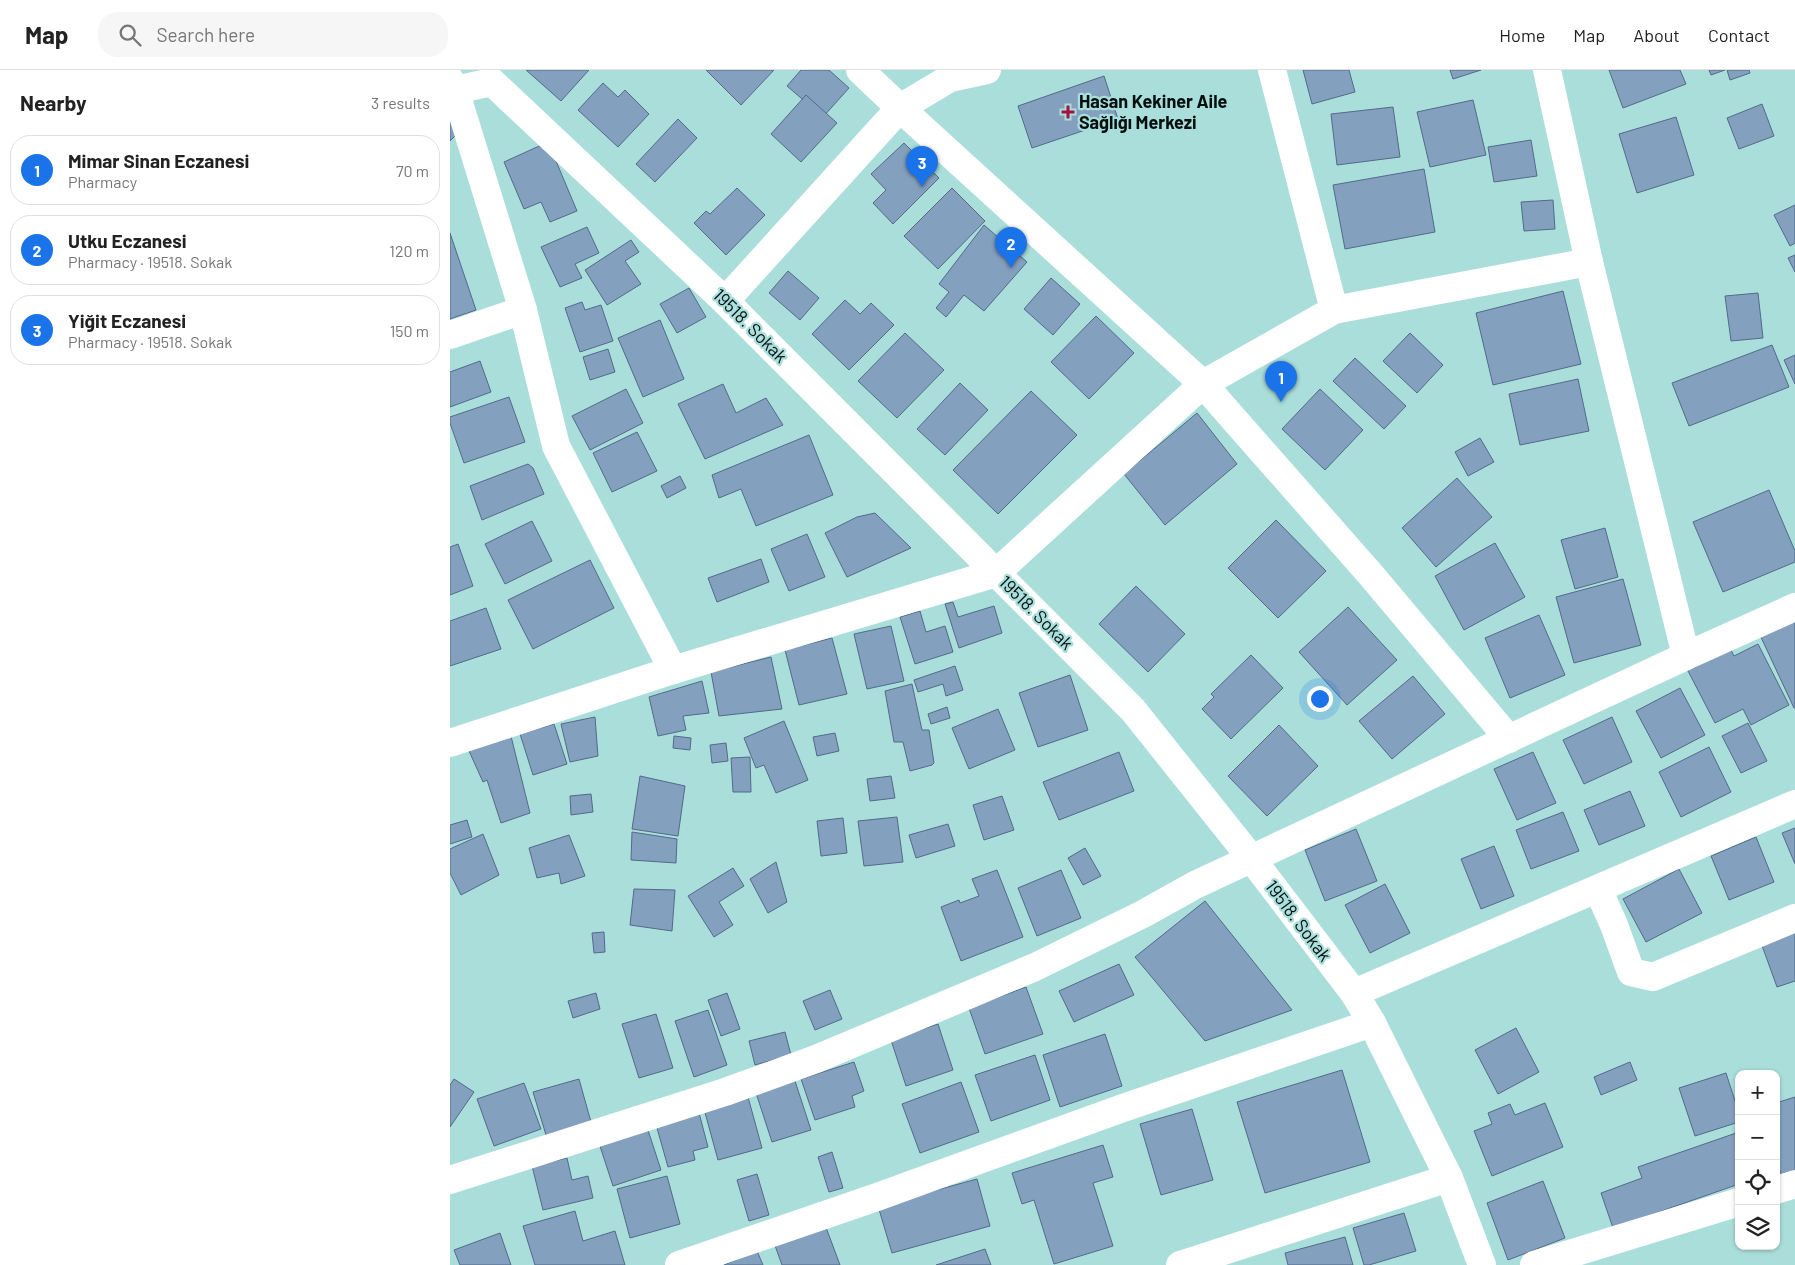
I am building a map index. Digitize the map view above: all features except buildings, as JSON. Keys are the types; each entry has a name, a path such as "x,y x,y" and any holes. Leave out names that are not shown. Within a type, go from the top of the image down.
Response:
{"street":[{"path":"860,70 1204,384 1371,575 1509,739"},
{"path":"725,301 900,108 950,78 987,70"},
{"path":"1272,70 1334,310"},
{"path":"1547,70 1589,262 1686,656"},
{"name":"19518. Sokak","path":"453,85 492,82 725,301 1133,710 1251,858 1354,993 1372,1023 1449,1178 1482,1265"},
{"path":"453,85 523,310 556,446 673,670"},
{"path":"450,743 673,670 996,573 1204,384 1334,310 1589,262"},
{"path":"450,335 523,310"},
{"path":"450,1180 725,1092 816,1059 1035,967 1144,914 1195,885 1251,858 1795,607"},
{"path":"1354,993 1795,804"},
{"path":"1598,888 1631,972 1653,977 1795,918"},
{"path":"679,1265 876,1197 1078,1124 1372,1023"},
{"path":"1180,1265 1449,1178"},
{"path":"1780,1189 1795,1184"},
{"path":"1534,1265 1735,1203"}],"place":[{"name":"Hasan Kekiner Aile Sağlığı Merkezi","path":"1068,112"},
{"name":"Yiğit Eczanesi","path":"922,187"},
{"name":"Utku Eczanesi","path":"1011,268"},
{"name":"Mimar Sinan Eczanesi","path":"1281,402"}]}
